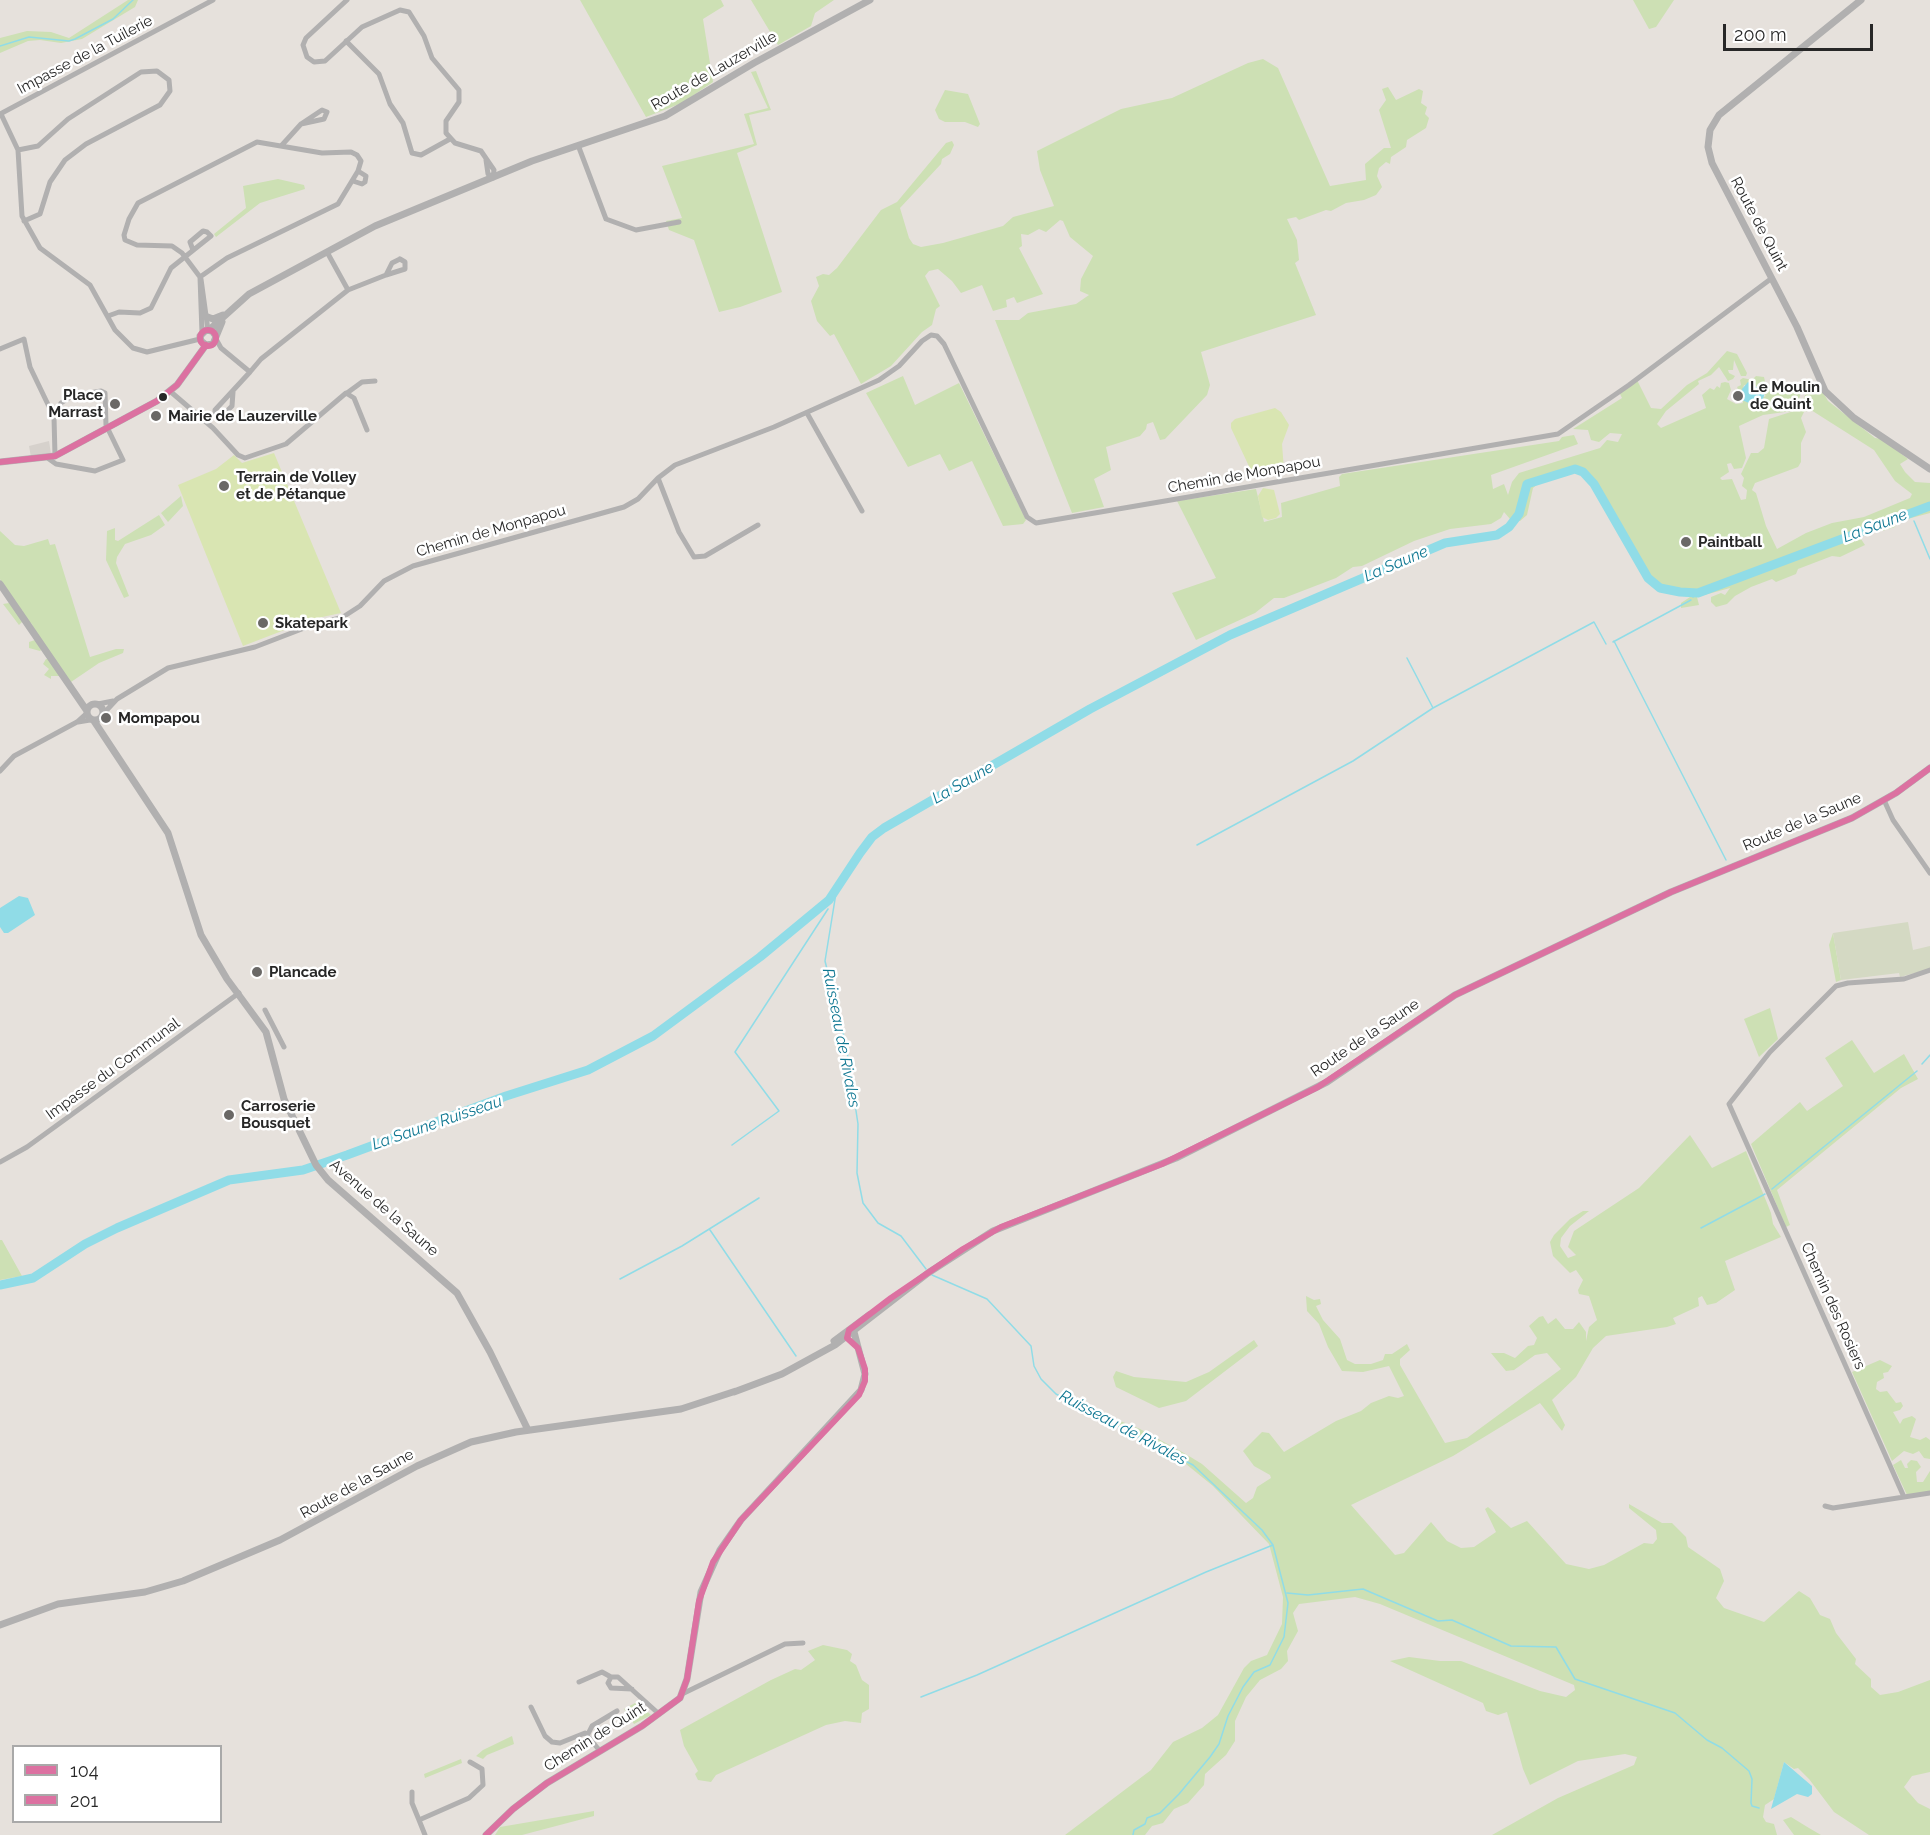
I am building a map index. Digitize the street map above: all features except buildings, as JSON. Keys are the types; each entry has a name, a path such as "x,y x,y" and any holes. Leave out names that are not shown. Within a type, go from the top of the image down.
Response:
{"street":[{"name":"Impasse de la Tuilerie","path":"0,114 213,0"},
{"path":"348,0 306,38 303,50 309,59 321,62 328,59 367,24 400,10 409,12 424,36 432,58 459,90 459,102 445,124 450,139"},
{"name":"Route de Lauzerville","path":"205,333 249,294 375,226 492,175 578,145 639,127 676,111 746,67 870,0"},
{"name":"Route de Quint","path":"1861,0 1726,108 1714,120 1708,134 1708,147 1713,163 1828,395 1854,418 1930,469"},
{"path":"346,41 379,74 390,104 404,123 412,153 421,155 450,139 478,149 486,158 492,175"},
{"path":"18,150 38,146 68,119 141,72 157,71 169,80 170,91 160,105 86,144 65,160 50,182 42,212 38,217 24,221"},
{"path":"0,114 18,150 20,200 24,221 35,242 44,253 94,290 120,337 138,350 151,351 205,333 216,338 221,348 250,372"},
{"path":"282,145 301,124"},
{"path":"200,277 227,258 339,204 358,171 361,161 355,153 321,153 262,141 252,143 138,203 129,219 124,235 125,240 137,245 172,246 184,256 200,277 205,333"},
{"path":"578,145 606,219 636,230 679,222"},
{"path":"353,182 362,184 365,182 366,176 358,171"},
{"path":"108,316 119,312 140,313 151,308 171,268 193,250"},
{"path":"327,252 348,290"},
{"path":"233,392 232,406 223,417 217,416 215,410 261,359 348,290 386,275"},
{"path":"200,277 208,345 221,348"},
{"name":"Chemin de Monpapou","path":"96,704 117,699 175,665 245,650 307,627 343,617 360,606 384,581 413,566 624,507 638,499 658,478 691,458 807,413 879,380 899,366 927,337 937,336 944,344 1027,517 1036,523 1558,434 1629,385 1772,278"},
{"path":"205,316 216,319 230,310"},
{"name":"Route de Lauzerville","path":"171,392 216,338 230,310"},
{"path":"0,349 24,339 30,367 54,417"},
{"path":"0,462 52,458 171,392 213,428 238,455 246,458 286,444 363,382 375,381"},
{"path":"101,391 106,397 107,426 123,460 95,471 56,464 52,458 54,417 61,404 67,399 101,391"},
{"path":"348,393 355,400 367,430"},
{"path":"807,413 862,511"},
{"path":"658,478 679,532 694,557 705,556 758,525"},
{"name":"Avenue de la Saune","path":"0,584 164,825 201,935 216,962 266,1032 284,1100 312,1158 321,1172 442,1278 460,1298 494,1360 528,1430"},
{"name":"Avenue de la Saune","path":"77,695 96,704"},
{"name":"Chemin de Monpapou","path":"103,715 117,699"},
{"path":"0,771 14,756 89,716 103,715 96,704 89,716"},
{"name":"Avenue de la Saune","path":"103,715 104,735"},
{"name":"Route de la Saune","path":"0,1625 58,1604 137,1594 183,1581 280,1540 447,1451 516,1432 681,1409 734,1392 802,1364 850,1333 947,1259 993,1231 1162,1164 1317,1087 1432,1008 1473,985 1671,892 1822,831 1884,800 1930,768"},
{"path":"1884,800 1893,820 1930,873"},
{"name":"Chemin des Rosiers","path":"1904,1497 1730,1102 1770,1052 1836,986 1904,979 1930,970"},
{"name":"Impasse du Communal","path":"0,1162 27,1147 238,993"},
{"path":"265,1010 284,1047"},
{"path":"266,1032 274,1028"},
{"path":"682,1694 689,1668 699,1601 713,1562 741,1520 858,1395 865,1374 858,1348 850,1333"},
{"name":"Avenue de la Saune","path":"515,1407 516,1432"},
{"path":"1825,1506 1833,1508 1930,1493"},
{"path":"682,1694 785,1644 803,1643"},
{"path":"579,1682 602,1672 611,1677 618,1677 659,1714"},
{"path":"611,1677 608,1683 611,1688 633,1689"},
{"name":"Chemin de Quint","path":"486,1835 531,1795 674,1705 682,1694"},
{"path":"531,1707 545,1736 552,1742 560,1743 582,1733 588,1734 600,1750"},
{"path":"588,1734 592,1726 617,1712"},
{"path":"419,1820 465,1800 481,1788 484,1773 470,1762"},
{"path":"412,1792 412,1803 425,1835"}],"green space":[{"path":"128,0 138,0 135,7 82,39 61,43 28,41 0,53 0,38 27,31 51,32 69,38"},
{"path":"580,0 721,0 724,6 703,19 713,82 682,103 646,117"},
{"path":"751,0 834,0 815,13 811,26 778,45"},
{"path":"1633,0 1674,0 1656,27 1649,29"},
{"path":"1263,59 1278,68 1330,186 1366,180 1365,164 1384,148 1391,148 1379,110 1386,100 1382,89 1388,87 1396,100 1419,89 1423,91 1421,103 1427,107 1425,114 1429,118 1426,128 1407,140 1406,147 1391,157 1390,164 1386,162 1379,168 1377,176 1382,187 1376,195 1299,220 1296,217 1287,219 1297,240 1299,260 1295,263 1316,315 1201,352 1210,385 1207,395 1165,439 1160,440 1153,422 1147,424 1140,436 1106,447 1111,470 1094,479 1104,507 1072,513 995,320 1019,320 1028,313 1076,304 1089,295 1080,291 1081,279 1093,256 1070,237 1063,221 1060,220 1046,232 1039,229 1028,235 1021,234 1022,246 1019,248 1043,294 1017,303 1014,297 1006,300 1007,307 993,311 982,285 961,293 952,281 938,269 929,271 925,276 940,306 936,309 932,325 922,332 891,366 861,384 834,334 830,336 817,321 811,301 819,286 816,277 823,274 829,275 837,268 881,210 897,202 946,143 952,141 954,145 950,154 942,159 941,164 900,208 909,238 913,244 921,247 1003,226 1013,217 1054,206 1040,170 1037,151 1121,109 1172,98 1248,63"},
{"path":"756,71 771,110 749,115 757,145 737,153 782,292 719,312 694,240 669,230 666,221 682,218 662,166 754,144 744,114 768,108 751,72"},
{"path":"945,90 968,94 980,124 978,127 965,122 945,122 939,119 935,110"},
{"path":"278,179 304,185 305,189 260,203 216,237 214,234 246,208 243,186"},
{"path":"1727,351 1737,354 1747,373 1746,376 1741,376 1734,360 1733,370 1728,370 1735,376 1728,381 1719,367 1711,375 1698,381 1699,384 1666,411 1657,424 1661,428 1706,408 1702,395 1710,388 1714,390 1717,386 1720,388 1721,383 1729,383 1731,390 1727,399 1736,404 1743,403 1742,400 1751,403 1766,396 1754,384 1744,385 1741,396 1737,387 1741,385 1740,380 1743,378 1752,380 1756,376 1764,377 1766,386 1792,393 1801,392 1797,407 1792,411 1763,415 1739,426 1746,458 1742,468 1734,469 1731,463 1727,464 1729,472 1720,478 1722,480 1732,479 1741,500 1746,499 1747,490 1742,486 1744,478 1741,474 1751,453 1758,453 1764,448 1769,419 1800,409 1805,395 1810,391 1815,392 1817,388 1821,389 1828,401 1875,438 1882,439 1908,459 1900,464 1915,482 1930,483 1930,513 1896,522 1895,527 1882,531 1871,531 1859,536 1865,545 1840,557 1832,556 1798,569 1796,574 1776,582 1772,579 1751,587 1735,596 1727,604 1716,607 1711,602 1711,597 1721,593 1725,595 1730,588 1697,597 1699,605 1681,608 1681,603 1690,597 1669,594 1643,577 1590,483 1579,473 1570,472 1539,483 1533,488 1527,515 1520,521 1510,519 1504,512 1501,518 1491,524 1450,529 1414,541 1362,566 1353,567 1336,578 1284,598 1274,598 1255,613 1196,640 1172,593 1216,578 1177,501 1256,489 1264,522 1282,517 1281,503 1340,486 1339,477 1342,474 1559,441 1562,437 1574,435 1578,444 1491,475 1493,489 1504,484 1508,495 1512,482 1519,473 1600,448 1607,440 1618,442 1622,434 1610,433 1599,442 1591,440 1588,430 1573,429 1622,398 1619,392 1637,380 1651,408 1661,409 1687,385 1707,373","holes":["1811,410 1874,450 1895,481 1912,494 1910,498 1864,517 1832,523 1806,533 1777,549 1766,526 1756,493 1752,490 1755,483 1798,467 1801,462 1801,443 1806,432 1801,418 1804,412"]},
{"path":"903,376 915,405 959,383 1026,520 1023,524 1003,526 972,461 949,471 940,454 908,467 866,393"},
{"path":"1275,408 1281,412 1289,425 1282,444 1284,470 1254,477 1231,428 1231,423 1235,419"},
{"path":"274,453 341,613 313,619 243,646 178,485 216,469 234,455 242,463"},
{"path":"1263,488 1274,490 1280,514 1276,518 1268,520 1262,517 1258,496"},
{"path":"181,496 183,506 168,522 161,513"},
{"path":"159,515 165,525 151,535 125,544 117,557 116,563 129,596 124,598 106,560 107,531 115,528 115,540 118,541"},
{"path":"0,531 15,545 24,546 48,539 50,545 55,544 90,657 116,649 124,649 123,653 99,663 71,682 65,676 51,676 51,679 44,675 49,669 43,664 46,659 50,659 42,649 40,651 29,648 29,642 35,640 32,624 26,621 22,610 18,614 23,621 19,625 3,604 9,603 0,579"},
{"path":"1908,922 1913,950 1930,946 1930,969 1900,977 1899,973 1841,980 1833,933"},
{"path":"1833,933 1841,980 1836,982 1829,945"},
{"path":"1770,1008 1778,1039 1759,1057 1744,1019"},
{"path":"1852,1040 1874,1073 1904,1054 1918,1079 1901,1088 1777,1190 1790,1225 1786,1227 1751,1144 1800,1102 1807,1111 1843,1086 1825,1058"},
{"path":"1690,1135 1712,1168 1746,1151 1771,1213 1773,1224 1781,1237 1725,1261 1735,1290 1716,1303 1707,1305 1702,1296 1698,1298 1699,1306 1673,1318 1676,1324 1606,1336 1593,1348 1576,1377 1552,1400 1565,1425 1562,1431 1540,1403 1453,1456 1351,1505 1395,1555 1404,1553 1431,1522 1447,1541 1461,1548 1474,1547 1496,1532 1485,1509 1488,1507 1511,1528 1527,1521 1566,1564 1589,1569 1604,1565 1644,1543 1653,1544 1657,1539 1656,1530 1629,1508 1629,1504 1662,1523 1672,1523 1686,1537 1688,1547 1720,1569 1724,1581 1716,1598 1724,1608 1764,1622 1799,1591 1810,1598 1820,1615 1830,1619 1836,1633 1856,1659 1855,1664 1871,1679 1871,1687 1880,1695 1898,1692 1930,1680 1930,1772 1912,1776 1904,1787 1918,1803 1930,1809 1930,1835 1869,1835 1834,1812 1798,1768 1794,1769 1784,1762 1774,1799 1765,1805 1763,1817 1766,1822 1774,1824 1777,1835 1492,1835 1558,1798 1634,1765 1637,1757 1625,1754 1578,1761 1530,1785 1523,1769 1507,1712 1498,1715 1486,1711 1483,1703 1390,1661 1409,1657 1461,1661 1540,1691 1566,1697 1575,1690 1574,1685 1380,1604 1355,1597 1299,1604 1293,1613 1298,1631 1287,1651 1288,1661 1281,1669 1260,1680 1246,1697 1235,1721 1235,1741 1226,1755 1205,1774 1204,1785 1188,1803 1174,1809 1163,1823 1152,1826 1145,1835 1065,1835 1151,1770 1173,1742 1202,1728 1218,1715 1244,1668 1251,1661 1267,1655 1282,1624 1283,1597 1269,1544 1213,1486 1186,1464 1123,1427 1070,1405 1071,1401 1140,1429 1184,1453 1202,1464 1246,1503 1253,1498 1257,1487 1271,1478 1270,1475 1254,1466 1243,1451 1262,1432 1269,1433 1284,1452 1336,1421 1361,1411 1371,1403 1389,1396 1398,1398 1404,1396 1389,1366 1363,1372 1342,1371 1328,1347 1319,1324 1307,1311 1306,1296 1314,1300 1320,1299 1321,1304 1316,1306 1323,1320 1340,1339 1347,1360 1355,1364 1371,1364 1383,1360 1385,1354 1392,1354 1407,1344 1410,1350 1400,1359 1400,1365 1445,1443 1467,1438 1561,1369 1547,1353 1535,1355 1514,1370 1506,1371 1491,1353 1504,1353 1515,1358 1528,1346 1534,1345 1537,1338 1529,1326 1539,1317 1543,1316 1548,1324 1556,1318 1565,1329 1573,1329 1579,1322 1586,1332 1586,1341 1589,1327 1597,1320 1589,1296 1579,1294 1578,1290 1583,1280 1576,1270 1570,1273 1553,1256 1550,1242 1554,1235 1570,1219 1583,1211 1589,1211 1570,1226 1561,1238 1560,1246 1568,1258 1576,1255 1568,1247 1574,1231 1639,1188"},
{"path":"0,1240 2,1240 22,1276 0,1280"},
{"path":"1254,1340 1258,1346 1186,1401 1159,1408 1116,1387 1113,1377 1116,1371 1134,1377 1186,1382 1209,1372"},
{"path":"1880,1360 1892,1366 1888,1372 1883,1373 1884,1378 1877,1382 1876,1389 1880,1392 1887,1391 1896,1403 1901,1402 1903,1406 1900,1410 1893,1412 1900,1424 1903,1419 1912,1416 1916,1419 1910,1437 1920,1440 1926,1437 1930,1440 1930,1459 1924,1458 1919,1451 1913,1454 1904,1451 1892,1461 1852,1372"},
{"path":"1901,1460 1905,1468 1908,1468 1907,1464 1911,1460 1917,1461 1921,1467 1916,1472 1917,1482 1923,1482 1930,1471 1930,1493 1907,1495 1893,1465"},
{"path":"823,1645 847,1650 852,1654 850,1661 856,1665 862,1680 869,1685 869,1709 862,1713 861,1723 845,1721 826,1725 716,1775 711,1782 698,1780 695,1774 698,1771 684,1746 680,1730 771,1680 795,1669 801,1670 815,1660 808,1651"},
{"path":"637,1702 651,1715 634,1724 624,1709"},
{"path":"512,1736 514,1744 487,1755 483,1759 476,1756 483,1750"},
{"path":"461,1759 462,1763 425,1778 424,1774"},
{"path":"594,1811 594,1816 522,1835 495,1835 500,1827"},
{"path":"1791,1817 1821,1835 1794,1835 1783,1820"}],"shaded area":[{"path":"49,441 51,454 31,457 29,446"}],"water":[{"path":"1748,382 1765,392 1763,399 1751,404 1742,400 1742,389"},
{"path":"19,896 28,898 35,915 8,933 4,933 0,927 0,908"},
{"path":"1784,1762 1812,1786 1812,1794 1808,1797 1797,1794 1771,1809"}],"waterway":[{"path":"0,46 29,37 69,41 75,39 113,19 133,0"},
{"name":"La Saune","path":"0,1285 33,1278 85,1244 229,1180 303,1170 506,1096 588,1070 653,1036 760,957 829,900 872,837 884,828 1090,709 1230,635 1445,543 1497,535 1509,527 1519,514 1527,484 1575,469 1583,472 1594,484 1648,578 1660,588 1698,593 1930,506"},
{"path":"1914,521 1930,559"},
{"name":"La Saune","path":"1693,597 1696,592"},
{"path":"1613,642 1691,600"},
{"path":"1197,845 1353,761 1433,708 1594,622 1606,644"},
{"path":"1614,641 1726,860"},
{"path":"1407,658 1433,708"},
{"name":"Ruisseau de Rivales","path":"837,887 825,961 846,1045 858,1124 857,1173 863,1203 878,1223 901,1236 926,1269"},
{"path":"732,1145 779,1111 735,1052 828,909"},
{"path":"1922,1064 1930,1055"},
{"path":"1772,1189 1917,1071"},
{"path":"1701,1228 1765,1194"},
{"path":"620,1279 682,1246 759,1198"},
{"path":"710,1230 796,1356"},
{"name":"Ruisseau de Rivales","path":"932,1275 987,1299 1031,1346 1034,1366 1041,1379 1056,1394 1193,1465 1262,1530 1273,1545 1288,1603 1284,1637 1270,1665 1254,1672 1243,1687 1228,1716 1219,1744 1210,1757 1179,1794 1160,1813 1147,1818 1145,1824 1134,1830 1133,1835"},
{"path":"921,1697 977,1675 1206,1572 1273,1545"},
{"path":"1287,1593 1308,1595 1363,1589 1438,1621 1452,1620 1511,1646 1556,1647 1575,1679 1675,1713 1707,1740 1722,1748 1749,1771 1752,1779 1751,1803 1752,1806 1759,1808"}],"transit line":[{"name":"201","path":"208,330 216,338 208,346 200,338 208,330"},
{"name":"201","path":"0,462 55,456 157,401 177,385 206,345"},
{"name":"104","path":"486,1835 513,1809 547,1783 642,1726 680,1698 687,1679 699,1601 713,1562 741,1520 859,1395 865,1381 865,1369 858,1348 847,1338 849,1330 891,1298 963,1249 1001,1227 1162,1164 1318,1087 1455,995 1671,892 1852,818 1896,793 1930,768"}],"place":[{"name":"Le Moulin de Quint","path":"1738,396"},
{"name":"Place Marrast","path":"115,404"},
{"name":"Mairie de Lauzerville","path":"156,416"},
{"name":"Terrain de Volley et de Pétanque","path":"224,486"},
{"name":"Paintball","path":"1686,542"},
{"name":"Skatepark","path":"263,623"},
{"name":"Mompapou","path":"106,718"},
{"name":"Plancade","path":"257,972"},
{"name":"Carroserie Bousquet","path":"229,1115"}],"water label":[{"name":"La Saune Ruisseau","path":"437,1123"}]}
